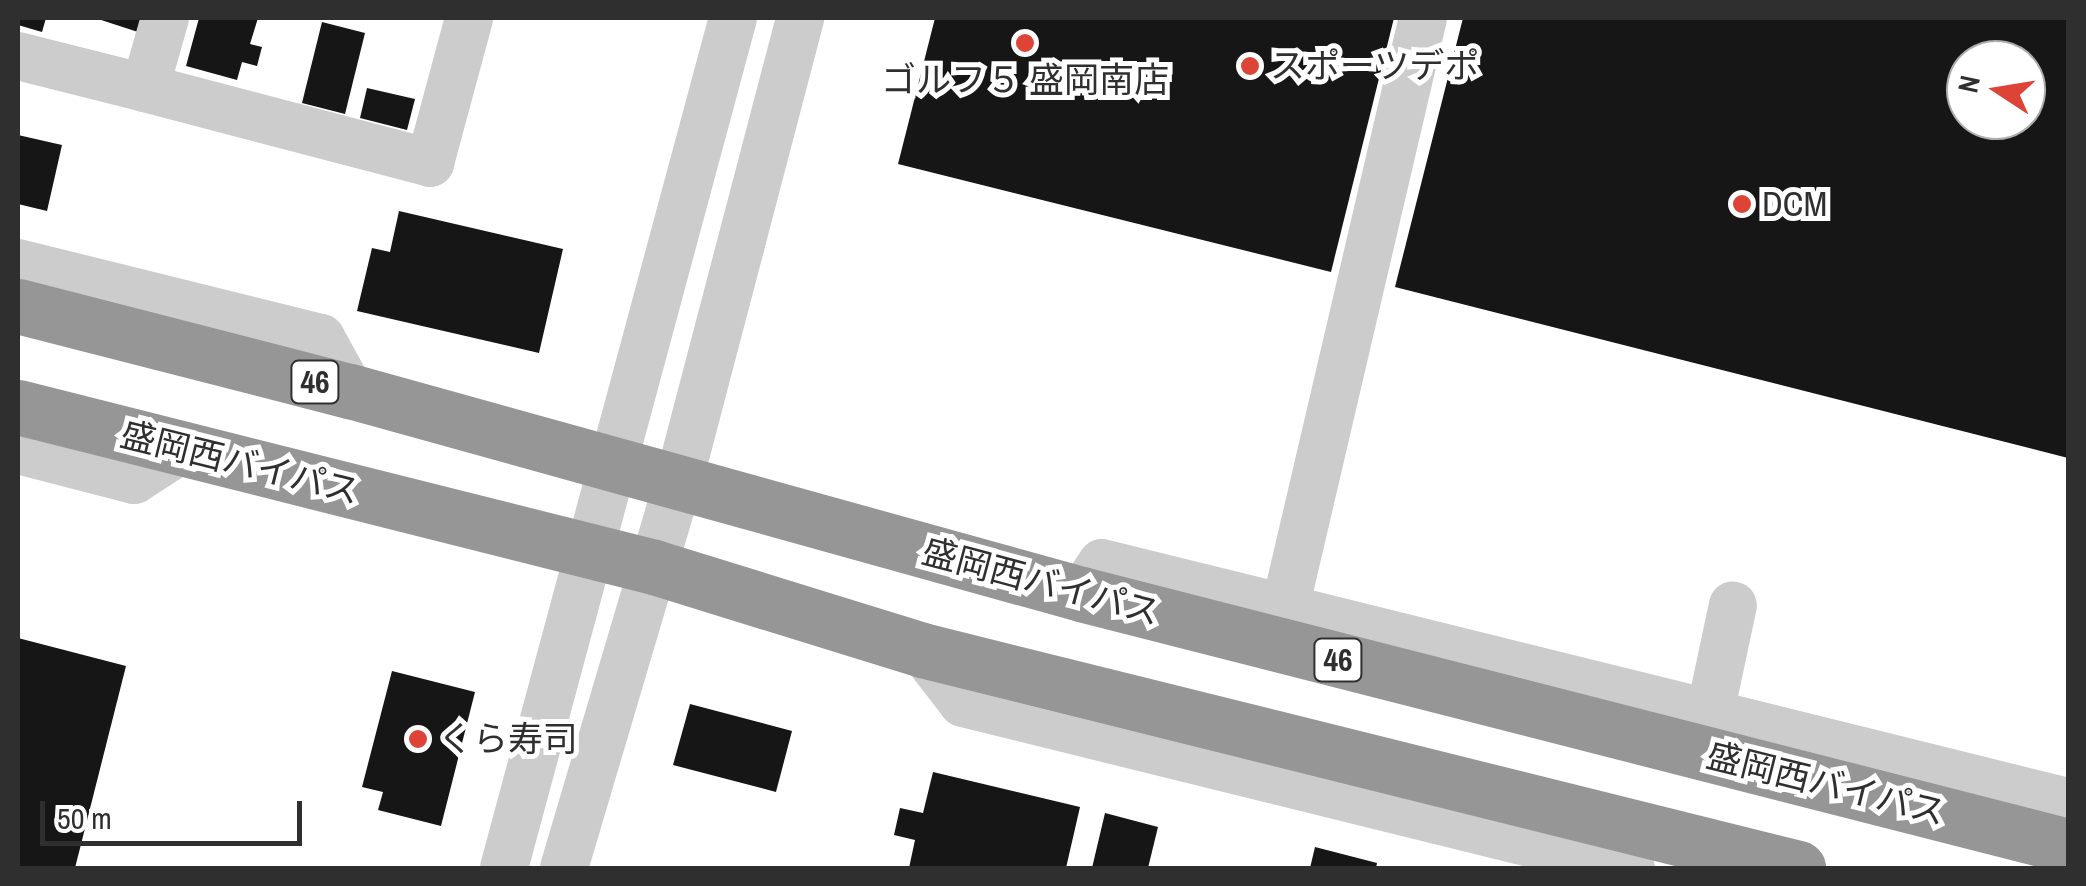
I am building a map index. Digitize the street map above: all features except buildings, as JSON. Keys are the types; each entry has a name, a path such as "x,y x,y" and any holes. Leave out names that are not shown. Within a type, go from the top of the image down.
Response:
{"highway":[{"name":"盛岡西バイパス","path":"18,306 350,391 1081,594 2068,846"},
{"name":"盛岡西バイパス","path":"18,406 654,567 922,650 1798,868"}],"street":[{"path":"145,88 164,18"},
{"path":"18,56 430,163 468,18"},
{"path":"504,868 733,18"},
{"path":"564,868 678,484 800,18"},
{"path":"1285,608 1423,18"},
{"path":"18,263 320,338 350,391"},
{"path":"18,450 134,480 182,449"},
{"path":"1081,594 1102,563 2068,802"},
{"path":"1710,713 1733,605"},
{"path":"922,650 963,703 1632,868"}],"place":[{"name":"ゴルフ５ 盛岡南店","path":"1025,43"},
{"name":"スポーツデポ","path":"1250,66"},
{"name":"DCM","path":"1742,204"},
{"name":"くら寿司","path":"418,739"}]}
